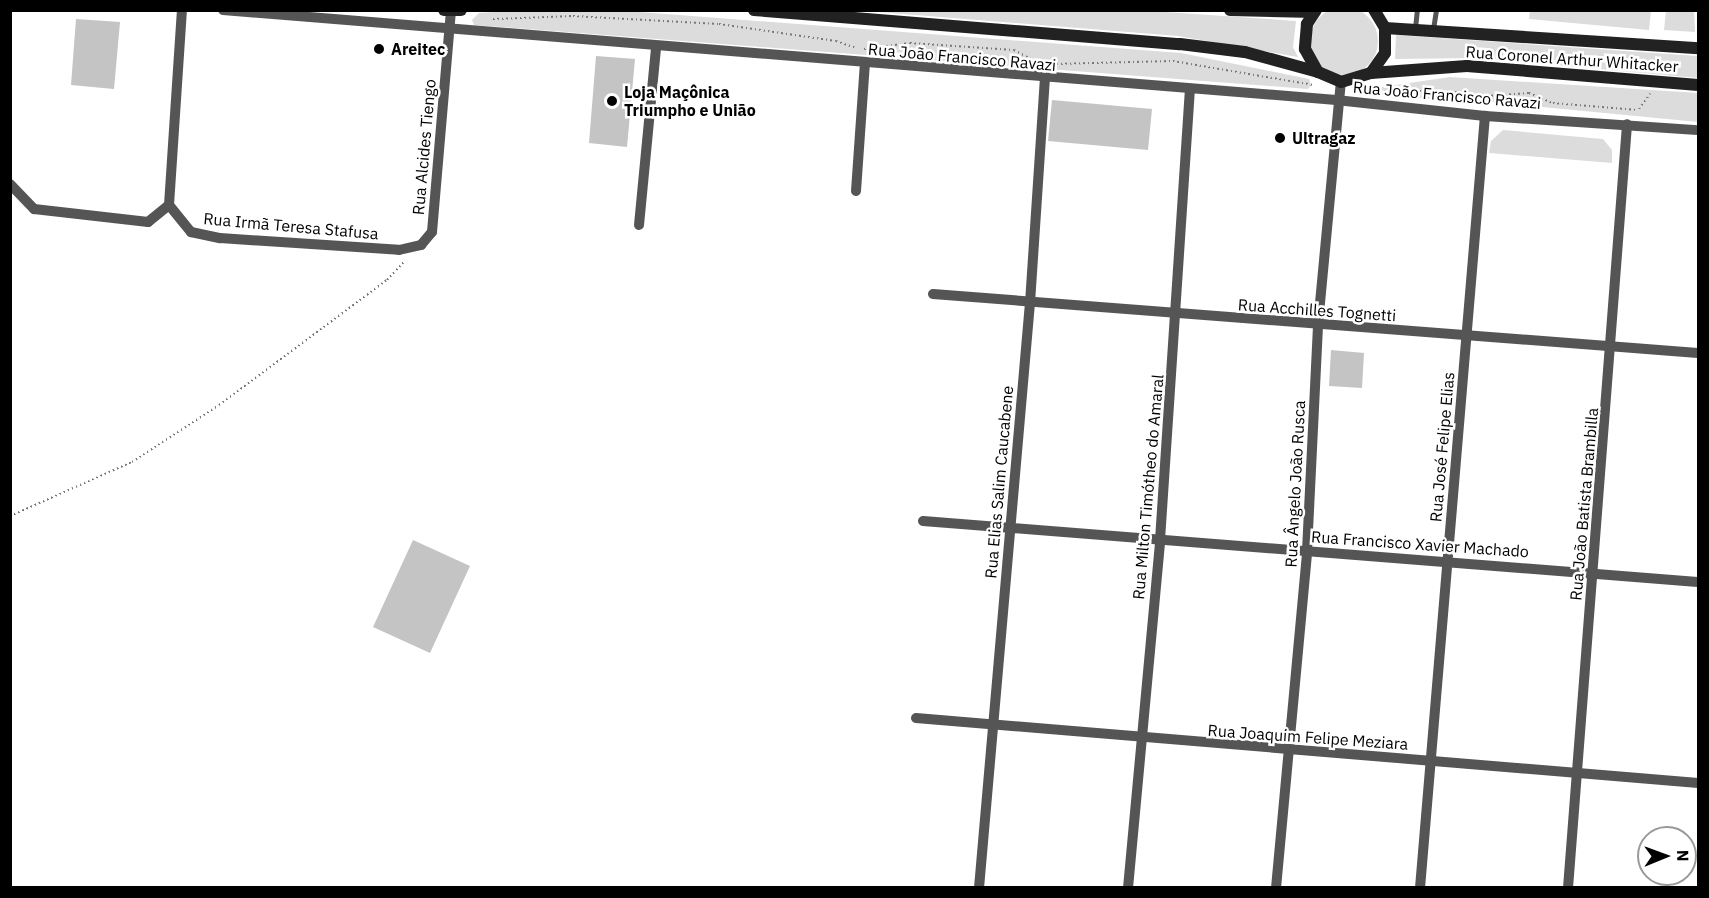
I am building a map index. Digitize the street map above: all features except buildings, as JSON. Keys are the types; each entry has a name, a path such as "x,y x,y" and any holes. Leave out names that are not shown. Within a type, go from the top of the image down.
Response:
{"main road":[{"path":"754,10 1180,44 1245,52 1318,72 1341,82"},
{"path":"1230,10 1315,11"},
{"path":"1371,73 1385,53 1385,28 1374,10"},
{"path":"1315,11 1307,24 1305,50 1318,72"},
{"name":"Rua Coronel Arthur Whitacker","path":"1385,28 1415,28 1698,48"},
{"name":"Rua Coronel Arthur Whitacker","path":"1341,82 1371,73 1467,66 1698,85"}],"street":[{"path":"10,184 34,209 148,222 169,206 182,10"},
{"name":"Rua João Francisco Ravazi","path":"223,10 1045,79 1336,100 1485,116 1630,120 1698,130"},
{"name":"Rua Alcides Tiengo","path":"421,245 432,232 452,11"},
{"path":"639,225 656,47"},
{"path":"856,191 865,63"},
{"name":"Rua Elias Salim Caucabene","path":"979,888 1030,303 1045,79"},
{"name":"Rua Ângelo João Rusca","path":"1276,888 1307,550 1318,324 1336,100 1341,82"},
{"name":"Rua Milton Timótheo do Amaral","path":"1128,888 1161,540 1190,89"},
{"name":"Rua José Felipe Elias","path":"1420,888 1485,116"},
{"name":"Rua João Batista Brambilla","path":"1568,888 1630,120"},
{"name":"Rua Irmã Teresa Stafusa","path":"169,206 191,232 220,238 399,250 421,245"},
{"name":"Rua Acchilles Tognetti","path":"933,294 1177,315 1698,353"},
{"name":"Rua Francisco Xavier Machado","path":"923,521 1698,582"},
{"name":"Rua Joaquim Felipe Meziara","path":"916,718 1141,739 1432,760 1698,783"}],"lane":[{"path":"1415,28 1417,10"},
{"path":"1433,30 1436,10"}],"path":[{"path":"483,19 573,16 719,24 836,41 860,50 910,43 1014,50 1042,65 1173,61 1317,86"},
{"path":"1630,120 1653,89"},
{"path":"1359,91 1446,91 1487,96 1529,93 1553,103 1638,110"},
{"path":"10,516 132,462 219,405 387,280 421,245"}],"shaded area":[{"path":"1344,7 1357,10 1368,17 1375,28 1378,41 1375,54 1368,65 1357,72 1344,75 1331,72 1320,65 1313,54 1310,41 1313,28 1320,17 1331,10"},
{"path":"1136,10 1296,21 1293,47 1298,57 1178,36 866,11"},
{"path":"1530,10 1651,11 1649,30 1529,19"},
{"path":"626,11 1181,53 1309,79 1311,85 1308,89 474,25 472,20 479,13"},
{"path":"1666,11 1694,11 1695,32 1664,30"},
{"path":"1396,35 1698,56 1698,78 1476,58 1395,59"},
{"path":"1450,77 1698,93 1698,122 1471,100 1386,97 1370,94 1369,89"},
{"path":"1503,130 1603,139 1612,150 1612,163 1489,153 1491,141"}],"place":[{"name":"Areitec","path":"379,49"},
{"name":"Loja Maçônica Triumpho e União","path":"612,101"},
{"name":"Ultragaz","path":"1280,138"}]}
